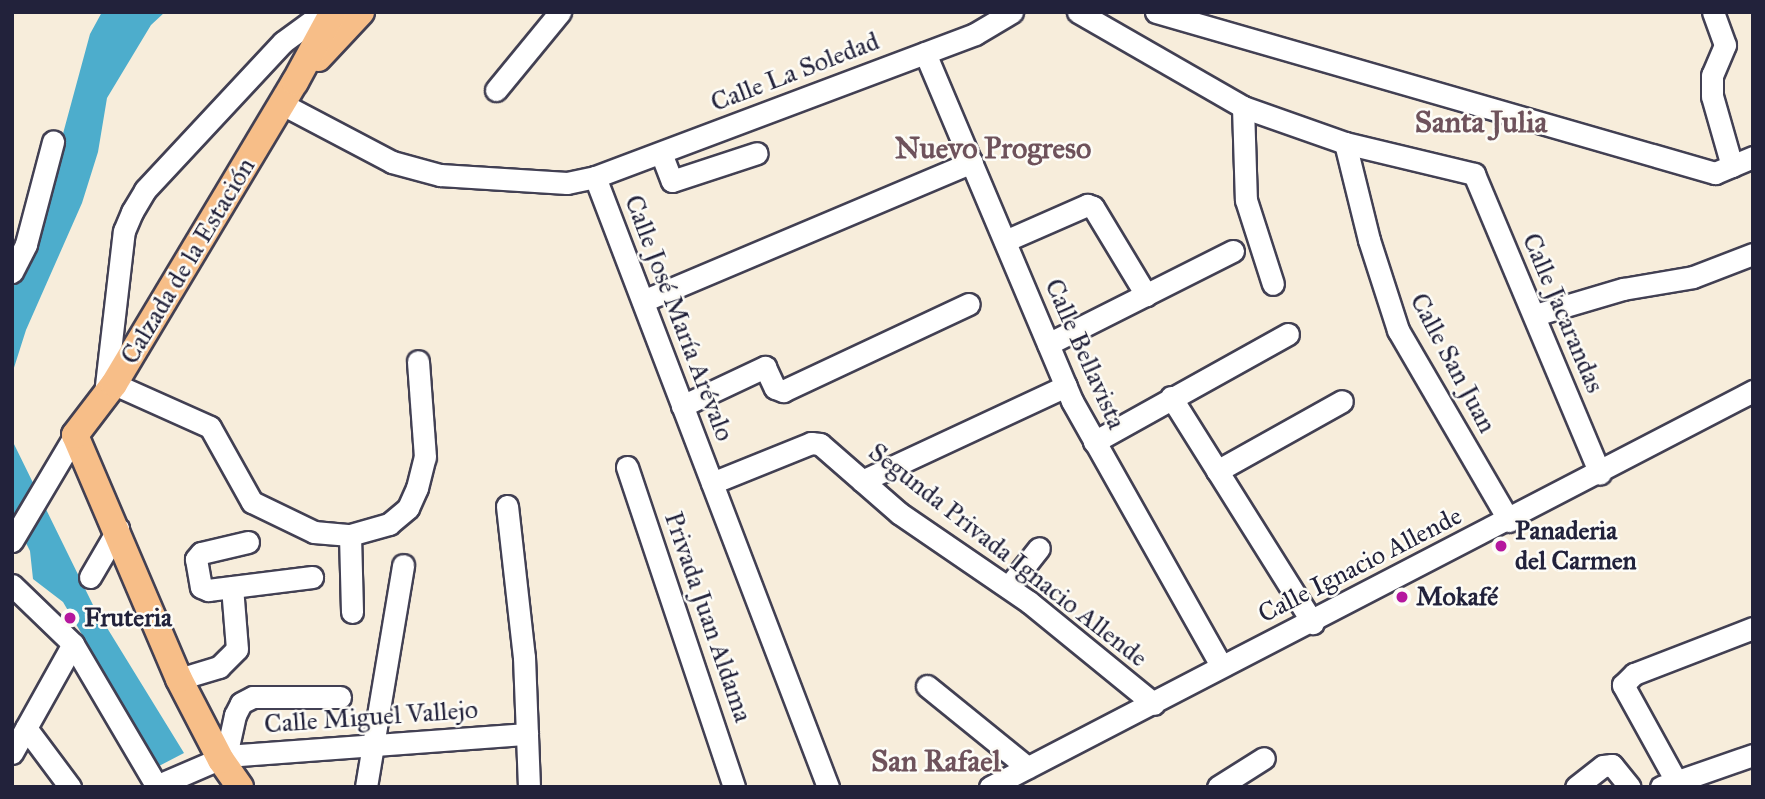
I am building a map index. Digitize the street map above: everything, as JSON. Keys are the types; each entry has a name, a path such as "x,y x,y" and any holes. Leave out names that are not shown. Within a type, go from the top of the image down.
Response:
{"main road":[{"name":"Calzada de la Estación","path":"75,435 110,389 289,93 332,12"},
{"name":"Calzada de la Estación","path":"289,93 361,12"},
{"path":"75,435 118,529 179,679 229,772"}],"street":[{"path":"324,12 283,42 145,190 132,212 124,231 110,389 210,427 252,502 314,532 349,535 389,524 408,508 417,488 425,457 418,361"},
{"path":"495,90 561,12"},
{"name":"Calle La Soledad","path":"595,177 975,34 1012,12"},
{"path":"1078,12 1242,107 1345,143"},
{"path":"1156,12 1724,169 1753,157"},
{"path":"1713,12 1725,45 1712,75 1712,96 1724,169"},
{"name":"Calle Bellavista","path":"925,53 1066,386 1094,442 1220,664"},
{"name":"Calle José María Arévalo","path":"289,93 392,162 440,175 526,184 595,177 828,787"},
{"path":"1242,107 1246,200 1273,284"},
{"path":"12,272 19,238 53,142"},
{"name":"Calle Jacarandas","path":"1345,143 1474,174 1600,474"},
{"name":"Calle San Juan","path":"1345,143 1368,240 1398,330 1508,521"},
{"path":"661,153 673,181 757,153"},
{"path":"643,302 972,162"},
{"path":"1005,241 1087,205 1093,207 1146,295"},
{"path":"1048,344 1233,251"},
{"path":"1535,315 1623,289 1693,277 1753,254"},
{"path":"682,406 765,367 775,388 783,391 969,304"},
{"path":"1094,442 1289,334"},
{"path":"862,481 1066,386"},
{"name":"Calle Ignacio Allende","path":"990,787 1154,704 1220,664 1313,623 1753,391"},
{"path":"1171,397 1313,623"},
{"path":"1217,471 1342,401"},
{"path":"12,541 75,435"},
{"name":"Segunda Privada Ignacio Allende","path":"712,483 811,443 820,444 899,513 1009,586 1154,704"},
{"name":"Privada Juan Aldama","path":"627,467 734,787"},
{"path":"507,506 524,657 529,787"},
{"path":"90,577 118,529"},
{"path":"349,535 352,612"},
{"path":"248,542 201,553 196,559 201,587 232,587 312,577"},
{"path":"1009,586 1039,548"},
{"path":"366,787 375,746 403,565"},
{"path":"12,585 73,644 157,784"},
{"path":"179,679 219,667 237,649 232,587"},
{"path":"1753,628 1634,674 1623,685 1669,784 1753,755"},
{"path":"12,753 73,644"},
{"path":"927,686 1027,767"},
{"path":"229,772 235,715 241,704 254,697 340,697"},
{"path":"26,727 70,787"},
{"name":"Calle Miguel Vallejo","path":"157,784 194,769 229,772 375,746 527,734"},
{"path":"1218,787 1264,758"},
{"path":"1576,787 1603,766 1612,765 1630,787"}],"water":[{"path":"102,12 165,12 151,25 107,98 98,152 82,203 26,330 12,374 12,285 32,248 90,34"},
{"path":"12,440 93,605 184,753 159,766 63,602 33,579 30,551 12,515"}],"place":[{"name":"Panaderia del Carmen","path":"1501,546"},
{"name":"Mokafé","path":"1402,597"},
{"name":"Fruteria","path":"70,618"}],"district":[{"name":"Santa Julia","path":"1481,122"},
{"name":"Nuevo Progreso","path":"993,148"},
{"name":"San Rafael","path":"936,761"}]}
